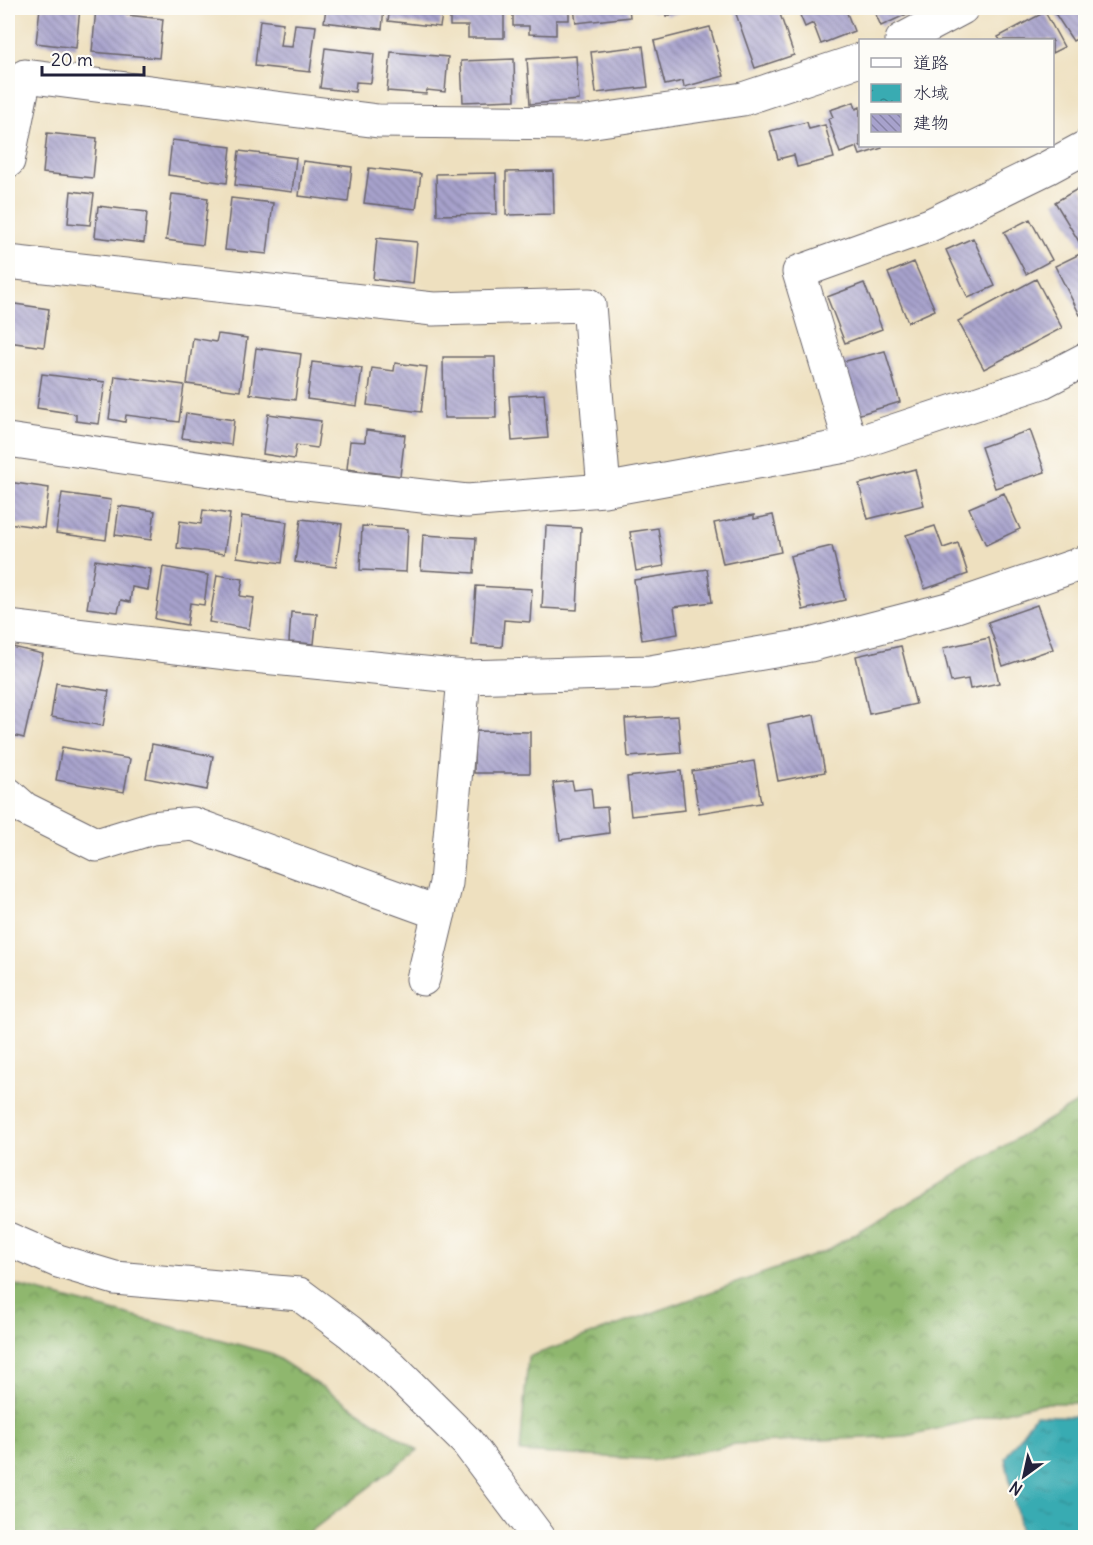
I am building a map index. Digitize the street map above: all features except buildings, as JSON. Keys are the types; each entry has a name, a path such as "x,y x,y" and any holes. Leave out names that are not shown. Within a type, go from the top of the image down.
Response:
{"street":[{"path":"904,39 962,8"},
{"path":"8,161 26,76 378,121 581,123 743,99 859,61"},
{"path":"851,445 799,272 930,225 1086,147"},
{"path":"8,262 433,309 589,305 604,490"},
{"path":"8,440 271,479 467,501 604,490 851,445 1042,381 1086,359"},
{"path":"8,627 244,655 464,677 650,672 810,645 948,609 1086,562"},
{"path":"423,979 446,883 464,677"},
{"path":"8,794 25,809 97,845 152,828 193,824 439,913"},
{"path":"8,1239 58,1261 115,1278 299,1294 350,1332 391,1367 467,1442 539,1538"}],"green space":[{"path":"1085,1098 1085,1403 1042,1403 907,1436 736,1444 658,1460 520,1452 528,1357 826,1251"},
{"path":"8,1283 270,1353 418,1450 303,1537 8,1537"}],"water":[{"path":"1035,1415 1085,1417 1085,1537 1022,1537 1005,1458"}]}
